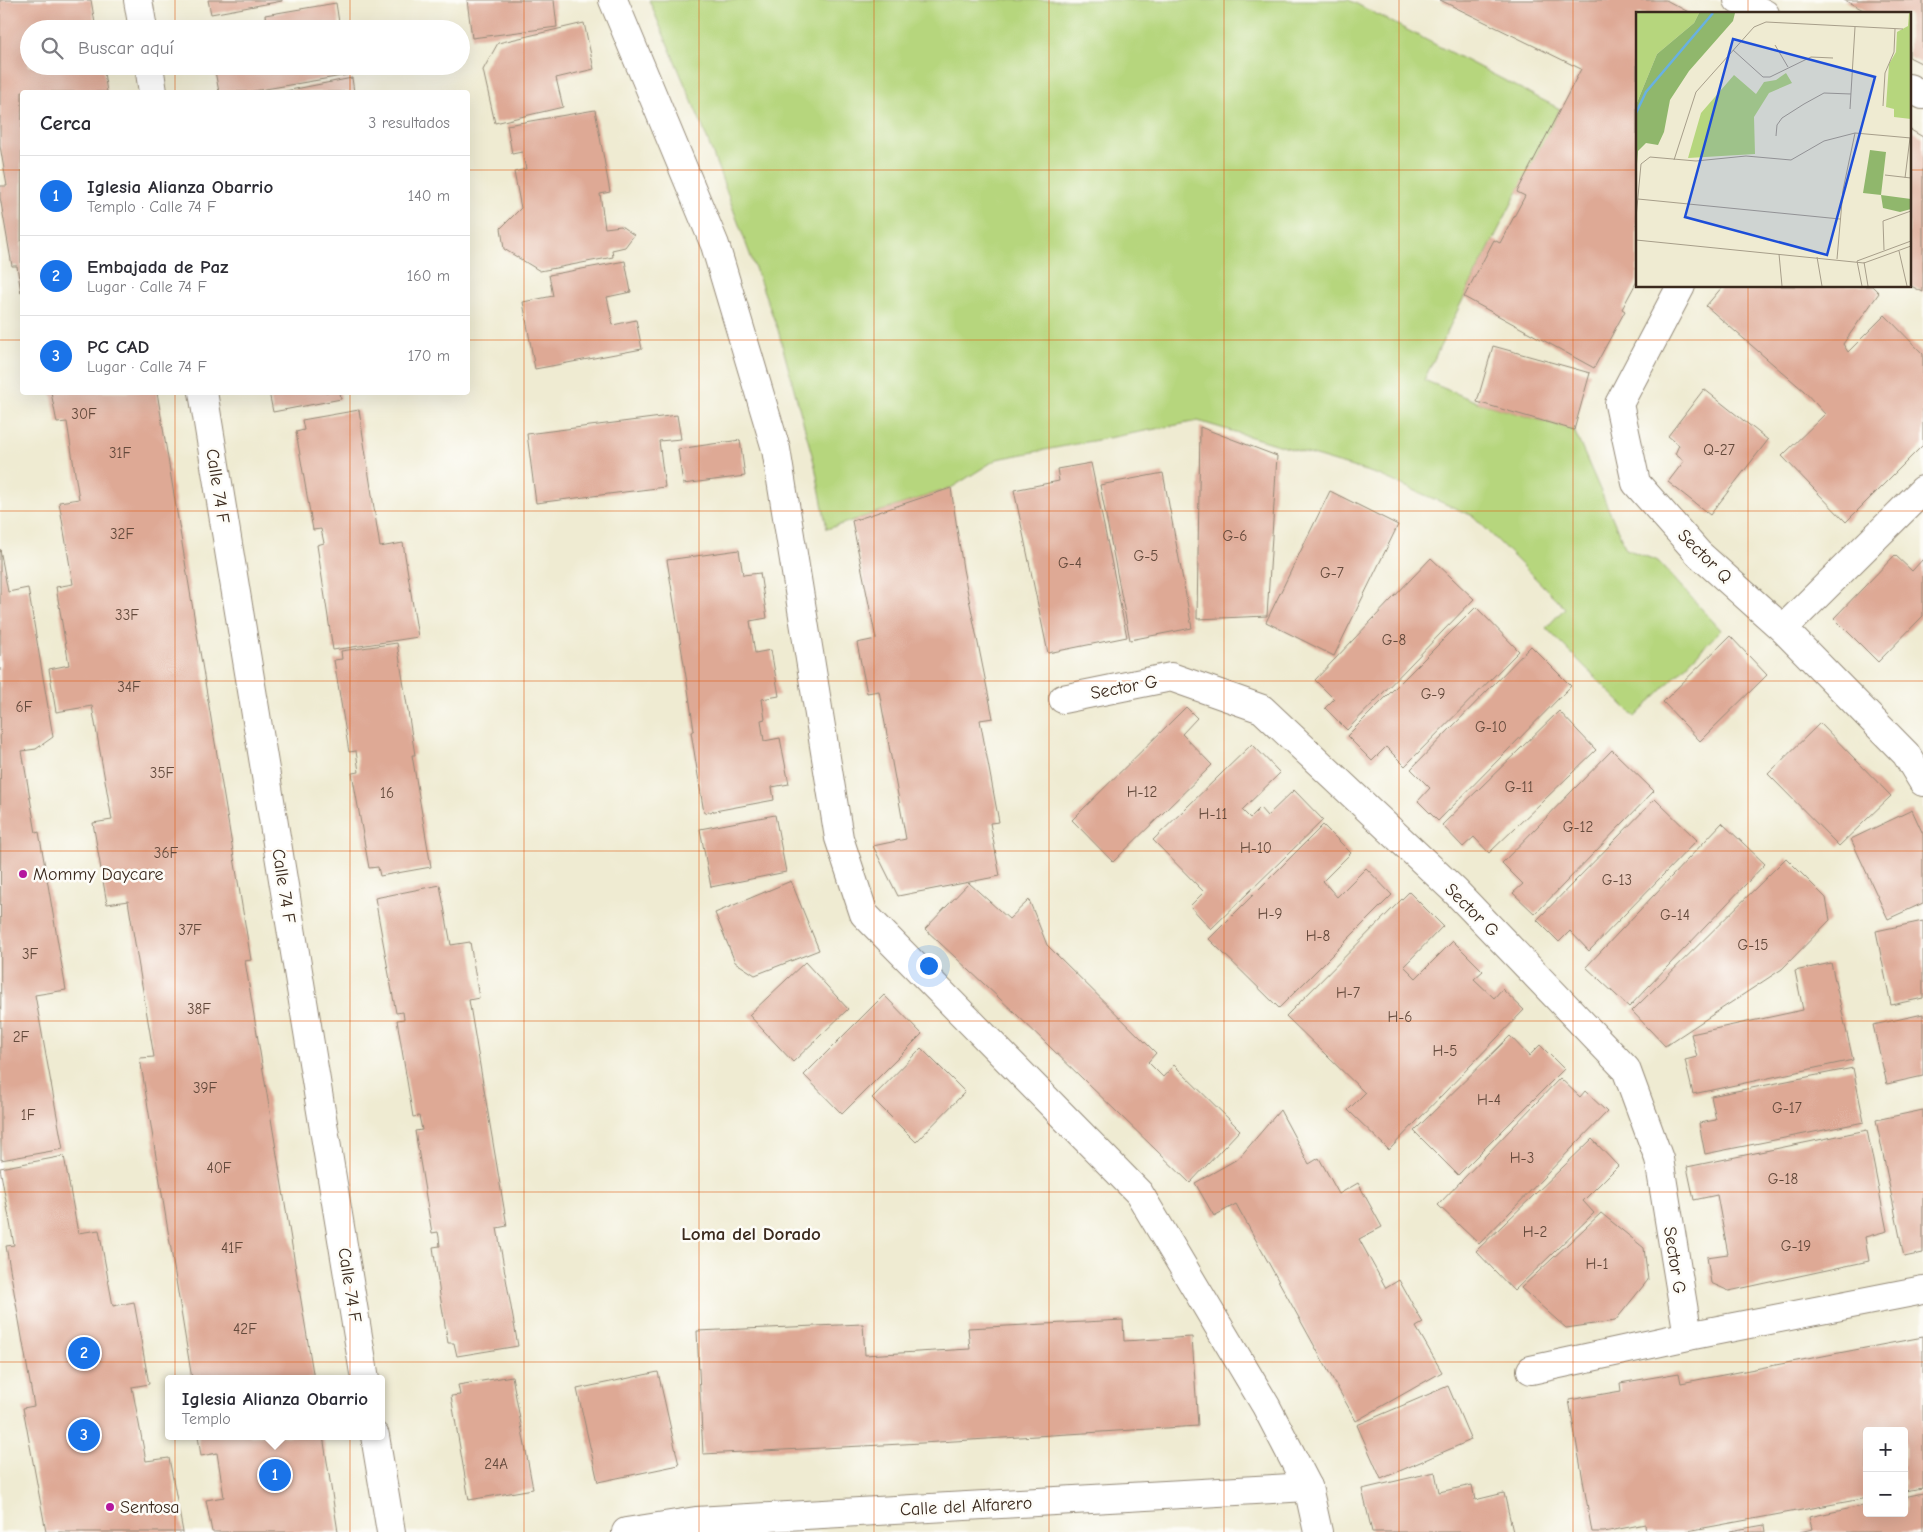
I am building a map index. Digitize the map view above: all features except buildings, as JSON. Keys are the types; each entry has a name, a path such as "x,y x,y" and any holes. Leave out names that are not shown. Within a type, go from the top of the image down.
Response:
{"street":[{"path":"138,0 141,20"},
{"path":"612,0 715,245 776,449 839,838 864,914 1138,1193 1266,1406 1308,1487 1318,1532"},
{"path":"1738,0 1761,12"},
{"path":"151,75 154,90"},
{"path":"1910,89 1923,96"},
{"name":"Sector Q","path":"1680,288 1619,404 1636,483 1700,554 1783,629 1906,754 1923,782"},
{"name":"Calle 74 F","path":"203,395 364,1375"},
{"path":"1783,629 1923,490"},
{"name":"Sector G","path":"1062,699 1172,677 1262,710 1454,891 1626,1069 1659,1159 1688,1336"},
{"path":"1531,1370 1688,1336 1923,1290"},
{"path":"376,1440 391,1532"},
{"name":"Calle del Alfarero","path":"626,1532 696,1521 1308,1487"}],"green space":[{"path":"649,0 1349,0 1560,109 1424,380 1477,402 1574,430 1626,549 1658,561 1721,630 1635,717 1546,628 1565,608 1473,516 1379,475 1198,421 997,459 951,488 827,529 815,466 778,330 702,125"}],"place":[{"name":"Mommy Daycare","path":"23,874"},
{"name":"Embajada de Paz","path":"84,1353"},
{"name":"PC CAD","path":"84,1435"},
{"name":"Iglesia Alianza Obarrio","path":"275,1475"},
{"name":"Sentosa","path":"110,1507"}],"district":[{"name":"Loma del Dorado","path":"751,1233"}]}
